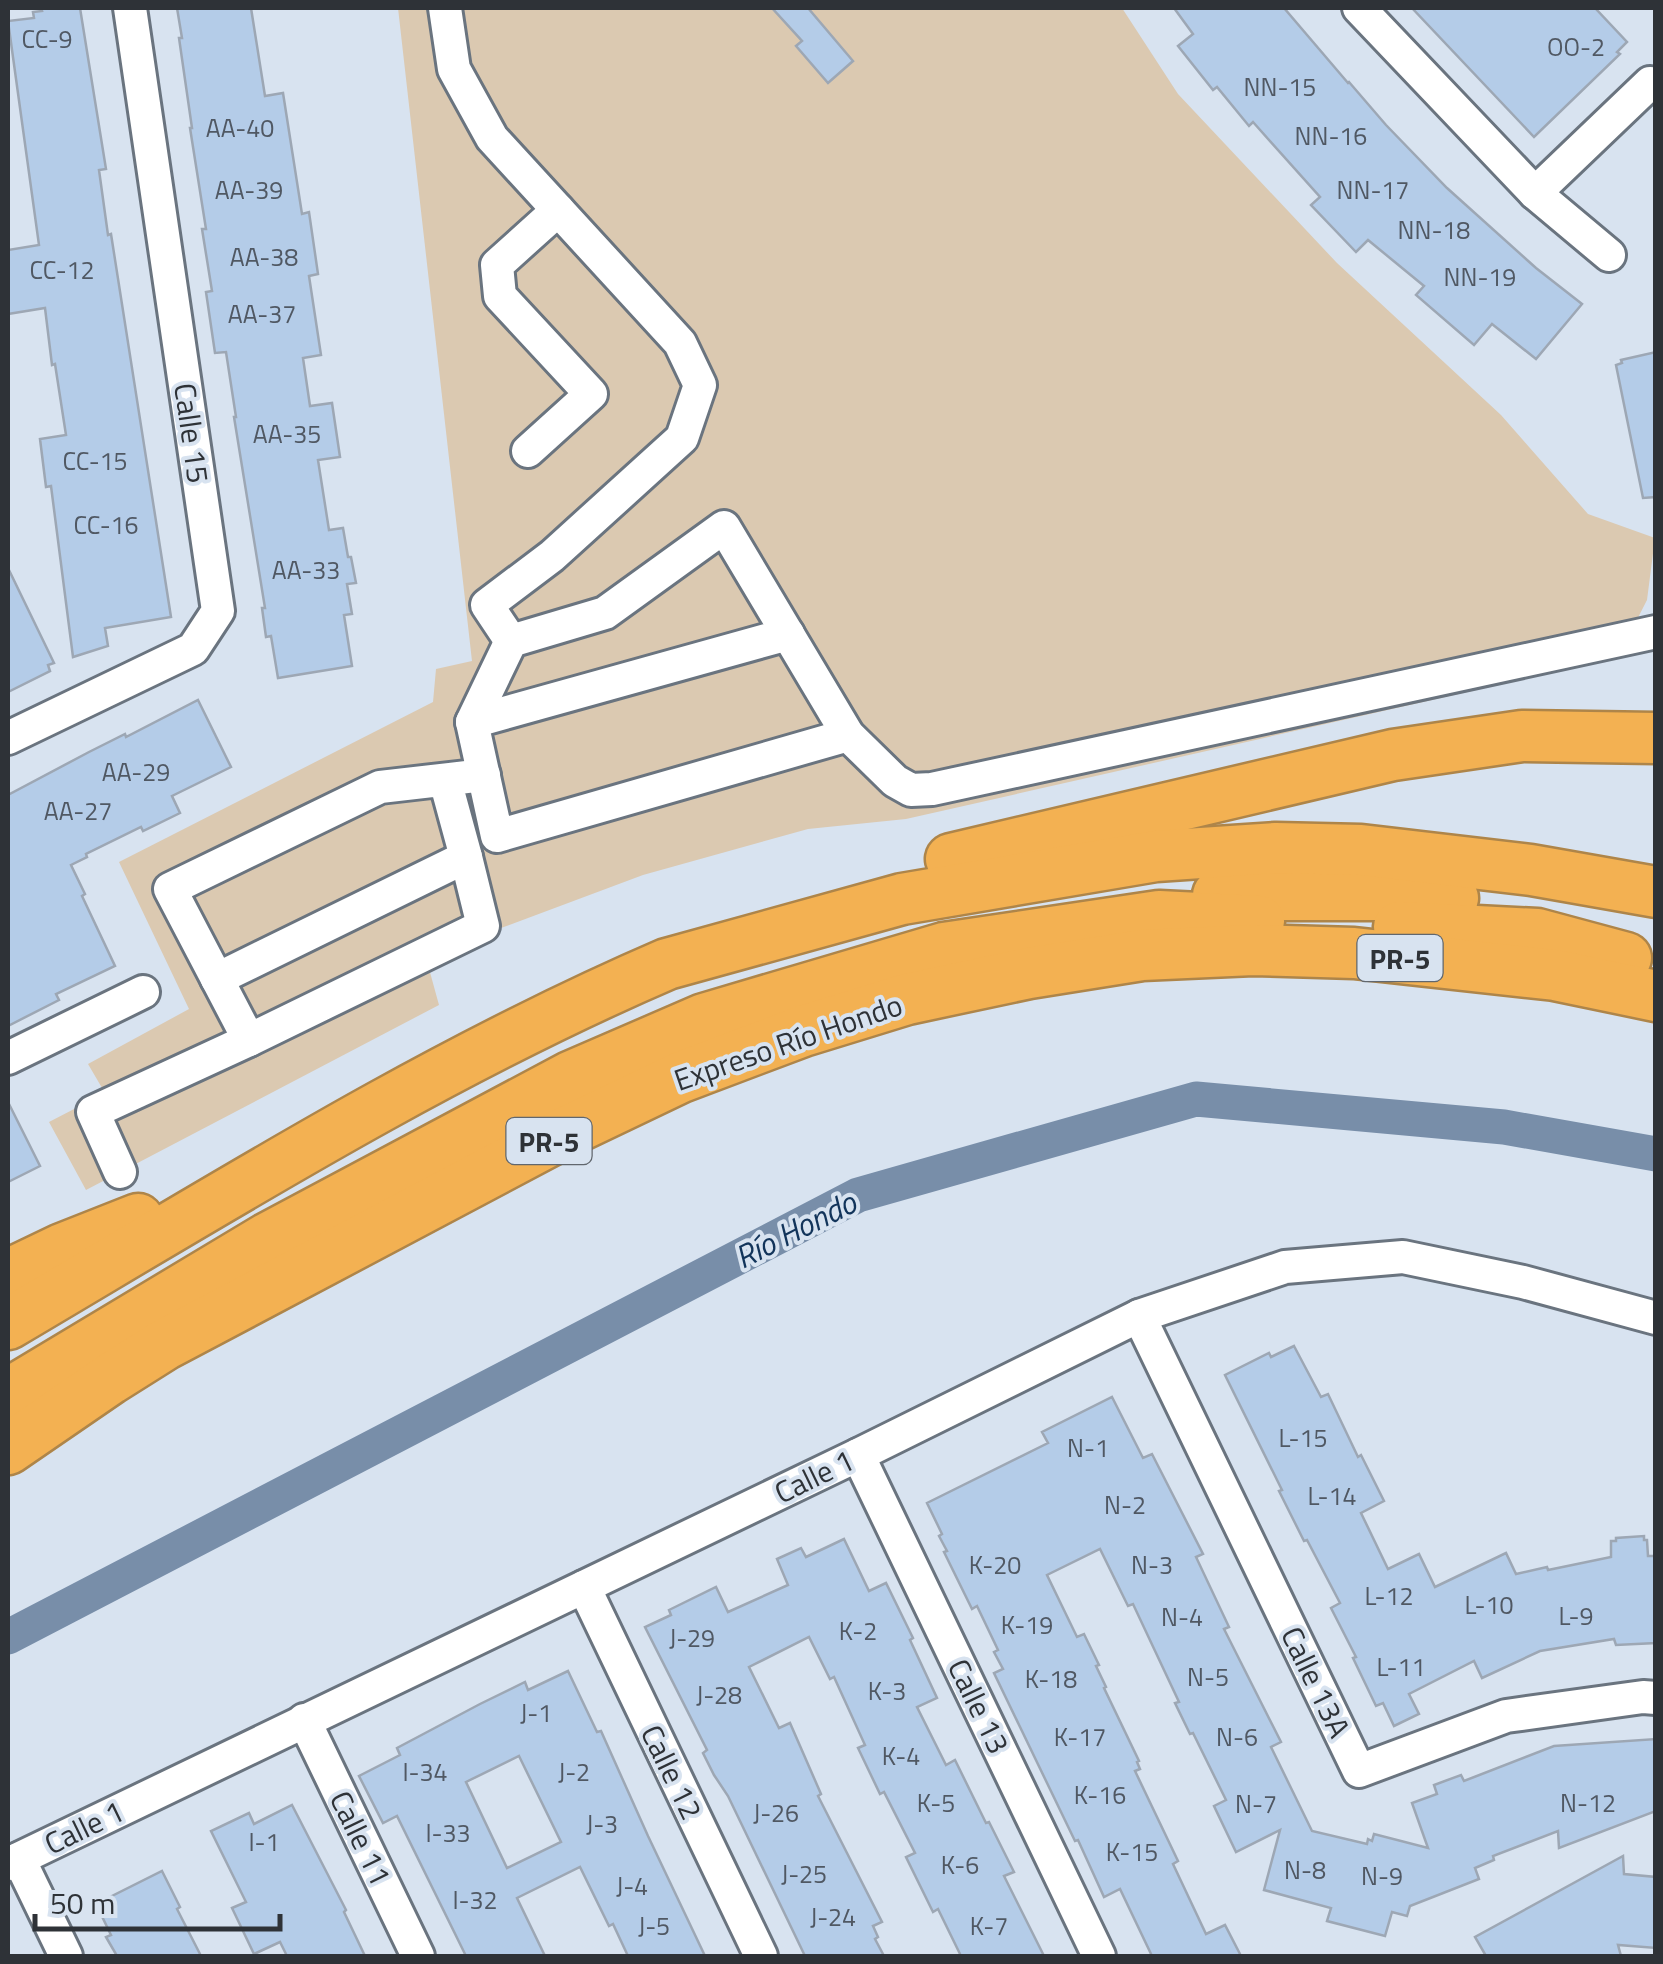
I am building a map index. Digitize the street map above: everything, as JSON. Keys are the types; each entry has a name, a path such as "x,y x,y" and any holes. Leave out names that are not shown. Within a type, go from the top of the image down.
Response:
{"highway":[{"path":"8,1324 273,1167 464,1062 667,964 740,921 855,884 1393,755 1522,736 1656,738"},
{"path":"667,964 902,899 1156,856 1276,848 1360,850 1531,870 1656,892"},
{"path":"8,1359 280,1200 558,1055 691,993 840,943 974,914 1158,894 1432,895 1656,934"},
{"path":"8,1394 268,1238 570,1077 704,1019 944,948 1159,916 1538,934 1656,966"},
{"name":"Expreso Río Hondo","path":"8,1449 164,1345 566,1132 681,1077 802,1031 907,999 1028,972 1142,955 1253,950 1354,953 1556,975 1656,996"},
{"path":"8,1275 62,1248 273,1167"}],"street":[{"name":"Calle 15","path":"8,738 194,649 218,610 130,8"},
{"path":"445,8 454,68 492,138 680,343 700,385 682,438 552,556 487,605 510,641"},
{"path":"1358,8 1535,193 1610,255"},
{"path":"1535,193 1650,83"},
{"path":"528,452 591,394 500,296 497,266 558,210"},
{"path":"848,736 496,836 472,722 510,641 605,613 724,527 848,736 895,781 911,790 932,789 1656,632"},
{"path":"472,722 788,634"},
{"path":"249,1040 170,889 380,787 484,775"},
{"path":"120,1172 93,1112 482,926 445,780"},
{"path":"217,979 466,856"},
{"path":"8,1058 143,992"},
{"name":"Calle 1","path":"13,1862 1139,1316 1284,1268 1402,1257 1523,1282 1656,1318"},
{"name":"Calle 13A","path":"1139,1316 1359,1770 1506,1716 1656,1698"},
{"name":"Calle 13","path":"858,1455 1099,1956"},
{"name":"Calle 12","path":"584,1587 761,1956"},
{"name":"Calle 11","path":"304,1720 418,1956"},
{"path":"13,1862 66,1956"}],"shaded area":[{"path":"398,8 1122,8 1178,94 1337,263 1501,415 1588,514 1655,538 1647,600 1620,653 1573,668 906,819 808,829 643,875 501,928 428,965 439,1005 86,1190 49,1122 105,1093 88,1064 189,1009 119,862 433,702 436,669 472,661"}],"building":[{"path":"41,8 80,8 106,169 99,170 108,235 111,234 171,617 105,628 108,646 73,657 51,486 46,487 40,439 66,435 45,308 8,314 8,250 39,245 8,21 34,18 33,12 42,11"},
{"path":"177,8 251,8 265,96 283,93 302,214 309,212 318,274 309,276 321,355 303,358 310,406 332,403 340,457 318,460 329,530 343,528 356,583 347,584 352,614 344,615 352,666 278,678 271,636 266,637 265,608 226,352 215,353 206,292 212,291 202,229 206,229"},
{"path":"772,8 808,8 853,61 828,83 796,46 802,41"},
{"path":"1174,8 1284,8 1447,188 1582,304 1536,359 1492,324 1474,345 1416,295 1424,286 1368,240 1356,252 1311,205 1320,197 1253,122 1249,126 1217,87 1213,90 1178,46 1193,34"},
{"path":"1412,8 1595,8 1627,42 1617,52 1620,54 1534,137"},
{"path":"1656,352 1656,497 1643,498 1616,365 1621,360"},
{"path":"8,568 54,663 48,665 50,671 8,692"},
{"path":"198,700 231,767 172,796 180,813 143,831 141,827 71,865 115,966 56,994 59,1000 8,1026 8,795"},
{"path":"8,1102 40,1166 8,1182"},
{"path":"1294,1346 1321,1397 1328,1394 1384,1501 1361,1513 1388,1569 1419,1554 1435,1587 1506,1553 1516,1574 1611,1557 1611,1541 1644,1536 1648,1556 1656,1556 1656,1643 1616,1645 1614,1639 1540,1651 1482,1678 1474,1661 1409,1694 1419,1714 1394,1726 1383,1703 1376,1706 1331,1608 1340,1603 1307,1540 1304,1541 1225,1375 1269,1353 1271,1357"},
{"path":"1112,1397 1143,1458 1152,1454 1203,1554 1196,1557 1229,1627 1224,1629 1281,1742 1271,1747 1312,1831 1367,1844 1374,1834 1428,1848 1412,1803 1437,1794 1434,1785 1461,1775 1464,1781 1554,1746 1656,1739 1656,1811 1559,1848 1558,1831 1493,1856 1494,1860 1475,1868 1479,1879 1410,1906 1407,1916 1392,1912 1385,1936 1327,1921 1331,1908 1264,1890 1280,1830 1236,1852 1214,1806 1226,1800 1175,1703 1179,1702 1133,1604 1128,1606 1100,1549 1047,1575 1077,1637 1084,1634 1099,1665 1096,1666 1104,1688 1139,1761 1140,1769 1135,1771 1178,1861 1173,1864 1206,1934 1225,1925 1241,1956 1152,1956 1120,1889 1104,1897 1078,1840 1075,1841 994,1673 1003,1669 994,1652 998,1650 944,1552 947,1551 939,1536 942,1534 927,1503 1048,1443 1042,1432"},
{"path":"844,1539 869,1591 886,1583 913,1638 910,1640 937,1698 917,1707 946,1765 955,1760 986,1823 989,1822 1014,1872 1004,1876 1044,1956 961,1956 938,1909 933,1912 906,1857 915,1853 884,1792 880,1794 858,1748 865,1745 834,1677 830,1679 809,1637 749,1667 779,1728 790,1723 821,1794 818,1796 882,1922 873,1926 884,1956 805,1956 728,1796 703,1753 707,1750 645,1627 671,1615 669,1610 716,1587 728,1612 788,1585 777,1559 801,1548 806,1557"},
{"path":"568,1671 597,1732 601,1731 705,1956 628,1956 580,1867 517,1898 545,1956 466,1956 397,1816 383,1823 359,1776 400,1755 397,1748 480,1704 525,1682 528,1690","holes":["519,1756 561,1842 507,1868 466,1782"]},
{"path":"292,1805 365,1956 287,1956 280,1942 254,1954 232,1908 246,1902 211,1831 249,1813 254,1824"},
{"path":"1623,1856 1624,1874 1656,1877 1656,1948 1618,1945 1621,1956 1486,1956 1475,1937"},
{"path":"162,1871 201,1956 117,1956 106,1937 111,1935 96,1904"}],"waterway":[{"name":"Río Hondo","path":"8,1637 858,1195 1196,1099 1504,1127 1656,1154"}]}
